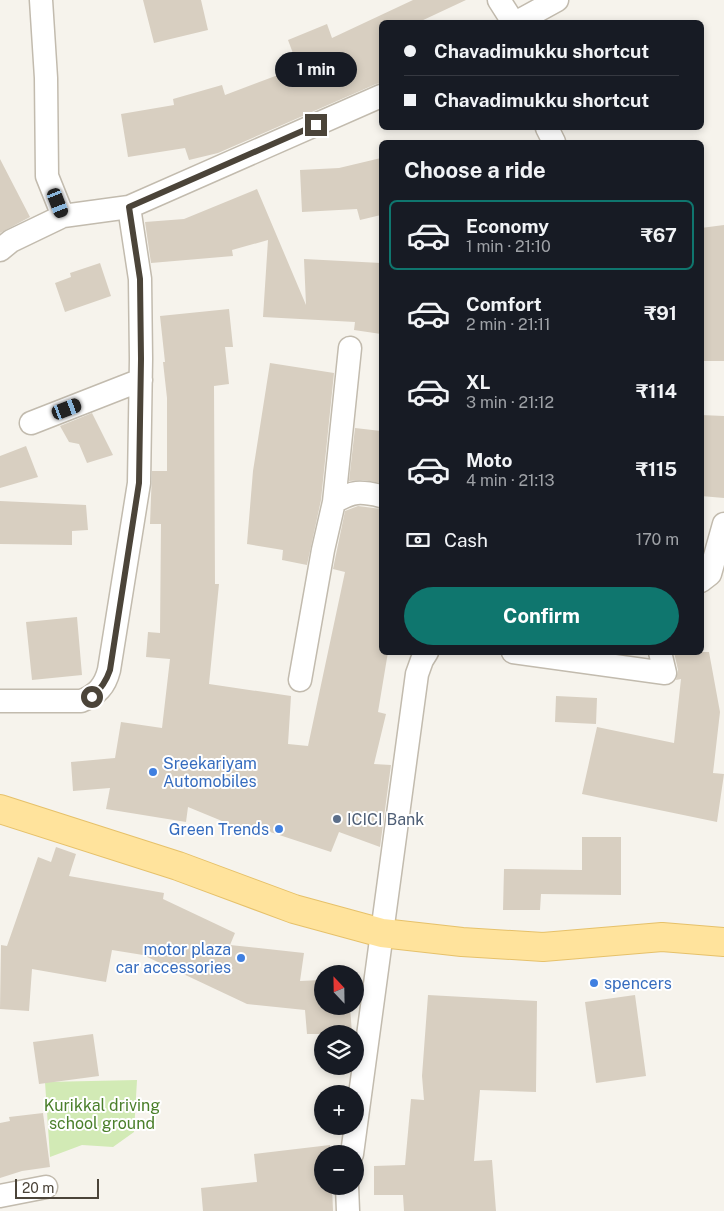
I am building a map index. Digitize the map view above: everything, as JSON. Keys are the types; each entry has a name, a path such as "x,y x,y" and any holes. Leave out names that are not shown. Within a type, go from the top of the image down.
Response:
{"main road":[{"path":"0,809 178,866 294,909 382,933 462,942 542,947 662,937 724,942"}],"street":[{"path":"41,0 46,78 47,176 63,216"},
{"path":"500,0 512,20"},
{"path":"521,20 557,0"},
{"path":"0,250 11,241 63,216 129,207 251,155 379,97"},
{"path":"0,701 81,701 92,697 107,680 118,622 139,483 140,279 129,207"},
{"path":"300,680 323,550 334,502 350,348"},
{"path":"31,423 141,380"},
{"path":"334,502 348,494 367,493 379,496"},
{"path":"704,579 710,574 724,524"},
{"path":"353,1145 417,674 425,655"},
{"path":"542,655 665,673 661,655"},
{"path":"0,1196 46,1187"},
{"path":"347,1195 348,1211"}],"green space":[{"name":"Kurikkal driving school ground","path":"137,1080 134,1132 113,1147 82,1145 50,1157 45,1082"}],"building":[{"path":"143,0 201,0 208,30 154,43"},
{"path":"413,0 466,0 423,20 379,20 379,83 218,153 189,160 185,148 128,157 121,114 174,105 173,99 222,85 225,95 278,75 277,72 297,64 288,40 327,24 332,38"},
{"path":"379,158 379,215 360,220 357,209 302,212 300,170 339,168"},
{"path":"0,159 30,217 0,233"},
{"path":"257,189 306,305 304,259 379,263 379,334 354,330 355,322 263,317 268,240 232,250 233,256 151,263 145,222 184,219"},
{"path":"724,225 724,361 704,361 704,228"},
{"path":"100,263 111,296 65,312 55,283 71,277 70,273"},
{"path":"229,309 233,347 225,347 229,384 214,386 215,584 219,584 209,684 291,696 288,744 308,746 345,572 333,569 345,511 358,506 379,509 379,655 388,655 378,712 386,714 374,764 391,765 380,847 339,832 331,852 264,830 261,837 188,807 186,822 106,809 110,788 73,791 71,762 115,758 121,722 162,728 170,659 146,657 148,632 160,633 161,524 150,524 152,471 167,471 167,398 160,316"},
{"path":"270,363 334,373 321,500 307,565 282,560 283,550 247,544 253,471"},
{"path":"92,413 113,455 87,463 79,444 69,442 60,426"},
{"path":"704,415 724,416 724,498 704,496"},
{"path":"355,428 379,431 379,483 363,480 349,481"},
{"path":"26,446 38,477 0,488 0,456"},
{"path":"0,501 86,505 88,530 72,531 72,545 0,544"},
{"path":"77,617 82,675 32,680 26,622"},
{"path":"704,652 709,652 720,712 713,773 724,774 717,822 582,794 597,727 674,743 681,679 676,680 678,670 675,655 704,655"},
{"path":"556,696 597,698 596,724 555,722"},
{"path":"582,837 621,837 621,895 541,894 540,910 503,910 504,869 582,870"},
{"path":"56,847 76,854 69,876 164,893 163,899 235,933 230,945 304,953 300,981 314,980 314,1015 351,1015 351,1025 314,1025 314,1034 307,1034 305,1010 247,1004 143,955 112,950 106,982 32,969 29,1011 0,1009 1,945 7,946 38,857 51,862"},
{"path":"428,995 537,1001 536,1092 480,1090 474,1161 492,1160 496,1211 404,1211 403,1195 374,1195 374,1166 405,1165 411,1099 424,1100 422,1076"},
{"path":"635,995 646,1076 596,1083 585,1002"},
{"path":"93,1034 99,1076 39,1084 33,1042"},
{"path":"43,1113 50,1167 22,1171 0,1178 0,1123 10,1121 9,1117"},
{"path":"314,1147 314,1195 332,1195 333,1211 203,1211 201,1188 257,1182 254,1154"}],"place":[{"name":"Sreekariyam Automobiles","path":"153,772"},
{"name":"ICICI Bank","path":"337,819"},
{"name":"Green Trends","path":"279,829"},
{"name":"motor plaza car accessories","path":"241,958"},
{"name":"spencers","path":"594,983"}],"route":[{"path":"92,697 107,680 110,670 139,483 140,279 129,207 316,125"}]}
